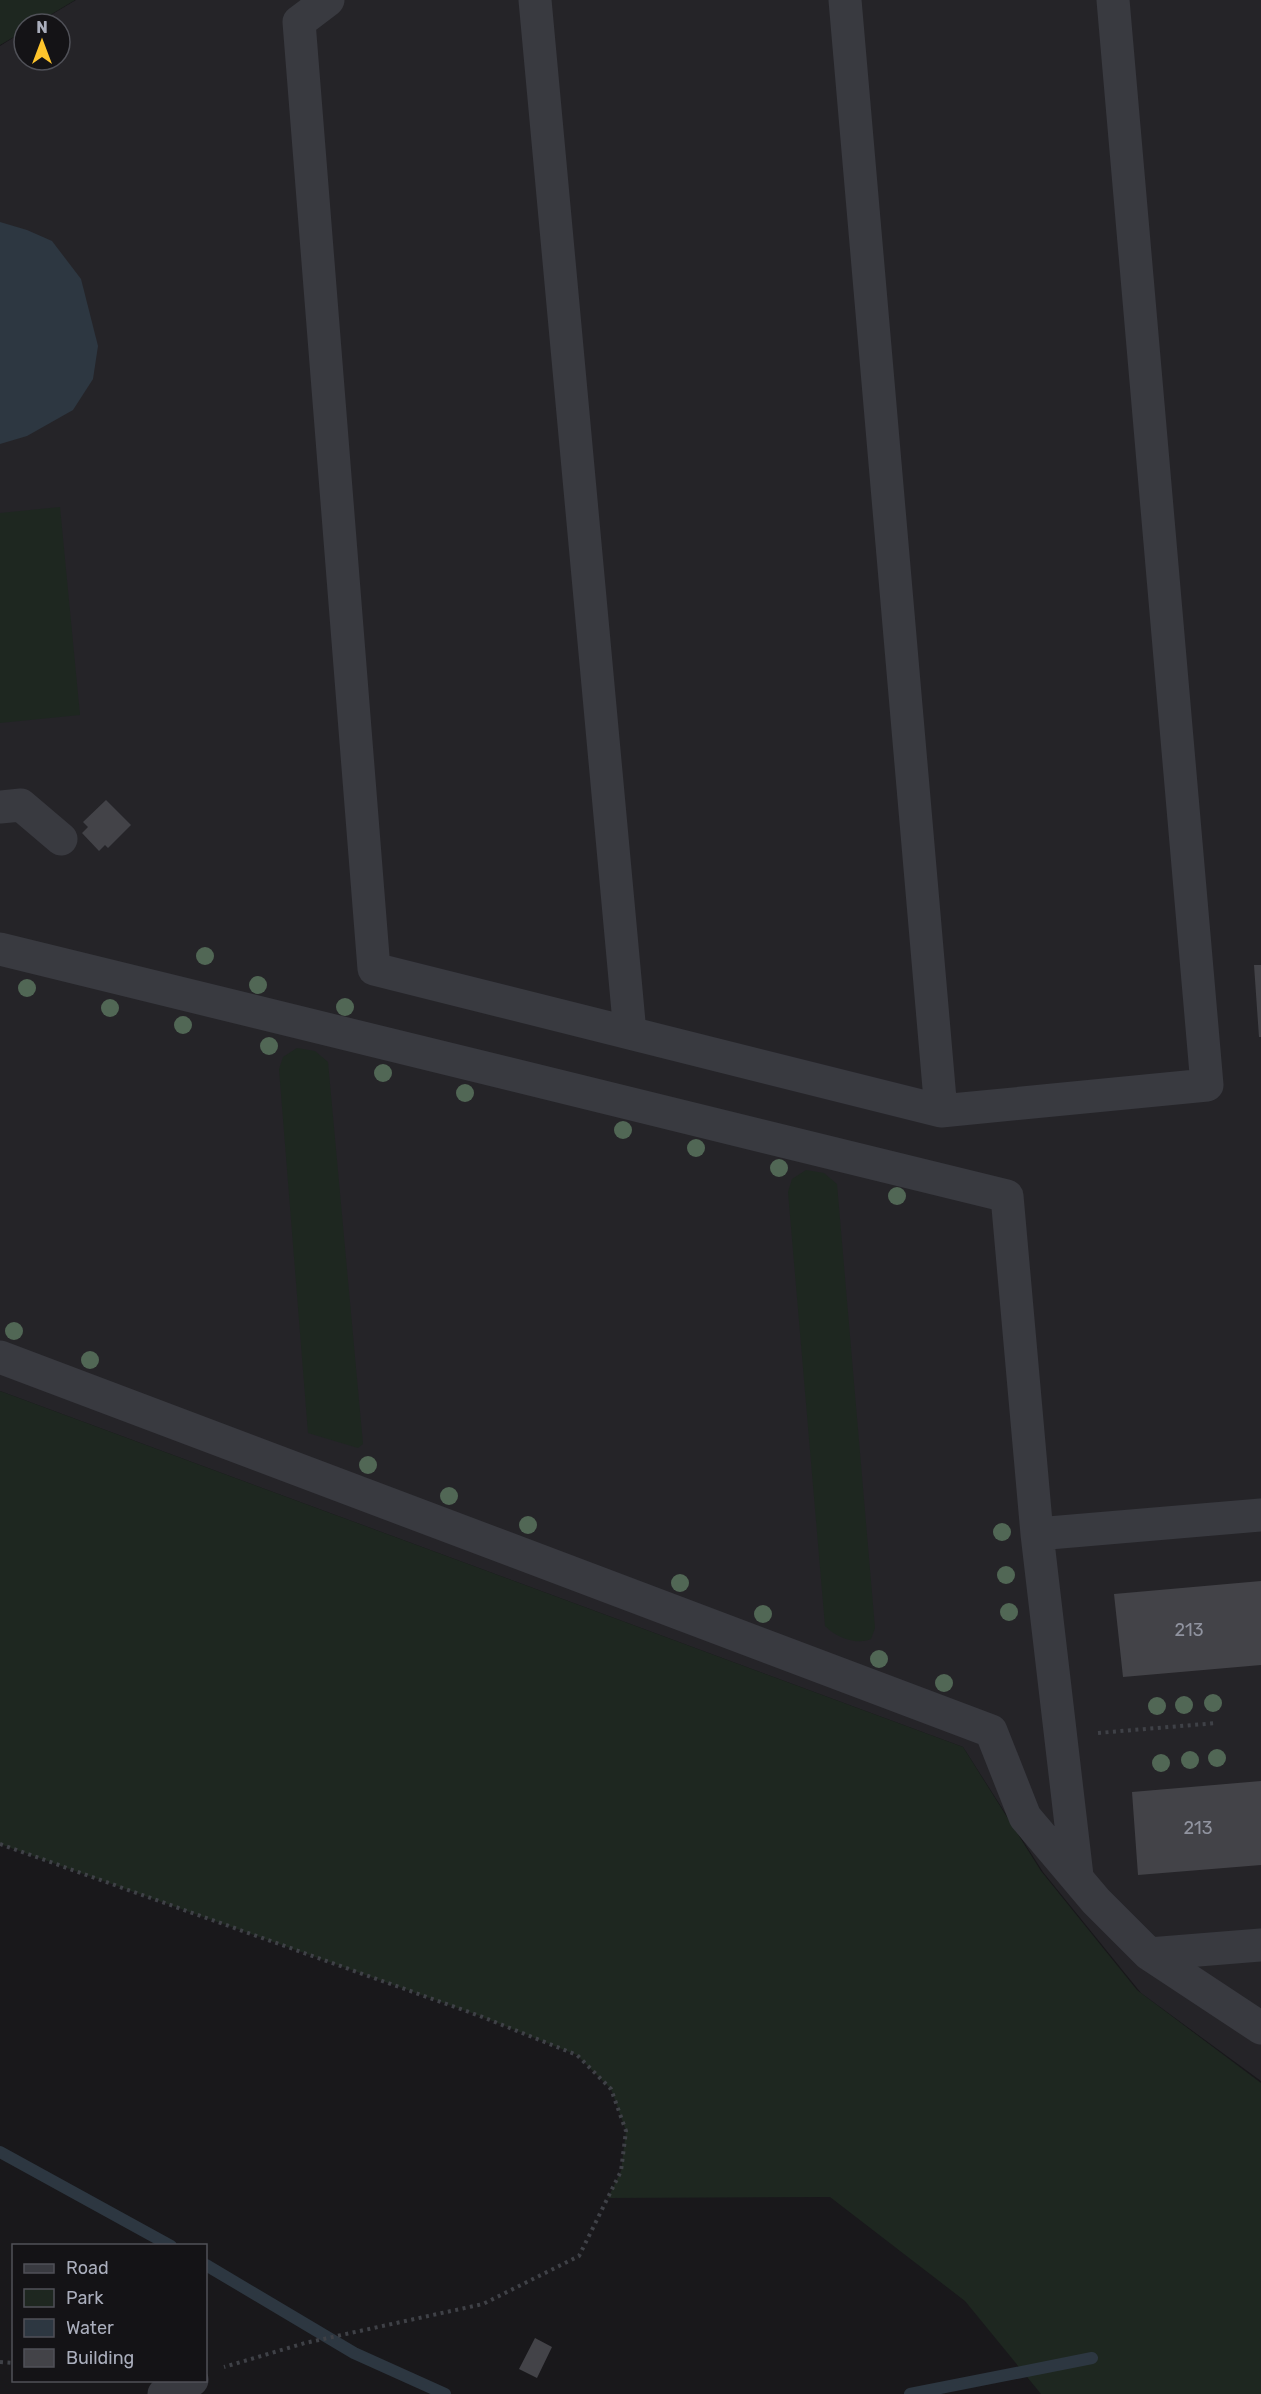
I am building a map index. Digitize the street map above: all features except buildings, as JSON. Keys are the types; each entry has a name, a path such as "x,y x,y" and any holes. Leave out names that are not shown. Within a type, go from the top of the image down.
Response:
{"lane":[{"path":"327,0 299,22 374,969 941,1111 1207,1085 1113,0"},
{"path":"535,0 630,1034"},
{"path":"845,0 941,1111"},
{"path":"0,807 21,805 61,839"},
{"path":"0,949 1007,1196 1037,1534 1077,1876"},
{"path":"0,1357 991,1731 1025,1816 1096,1901 1149,1954 1261,2028"},
{"path":"1037,1534 1261,1515"},
{"path":"1149,1954 1261,1945"},
{"path":"164,2394 189,2382"}],"path":[{"path":"1061,1736 1217,1724"},
{"path":"0,1844 480,2016 577,2055 611,2089 626,2131 621,2171 579,2256 483,2304 305,2343 207,2374"}],"shaded area":[{"path":"76,0 1261,0 1261,2081 1141,1993 1043,1872 963,1747 0,1391 0,46 12,38 12,72 72,72 72,12 56,12"}],"green space":[{"path":"0,0 75,0 55,12 12,12 12,38 0,45"},
{"path":"60,507 80,715 0,723 0,513"},
{"path":"297,1048 315,1051 328,1062 363,1444 358,1448 308,1433 279,1069 283,1057"},
{"path":"806,1170 824,1173 837,1184 875,1628 871,1639 865,1641 847,1639 835,1634 825,1626 788,1192 792,1179"},
{"path":"0,1391 963,1747 1041,1871 1137,1990 1261,2083 1261,2394 1041,2394 965,2301 830,2197 608,2198 621,2171 626,2131 611,2089 577,2055 480,2016 0,1844"}],"water":[{"path":"0,222 52,241 81,279 98,346 93,379 73,410 27,436 0,444"}],"waterway":[{"path":"0,2152 167,2244"},
{"path":"207,2266 354,2353 445,2394"},
{"path":"910,2394 1092,2358"}]}
